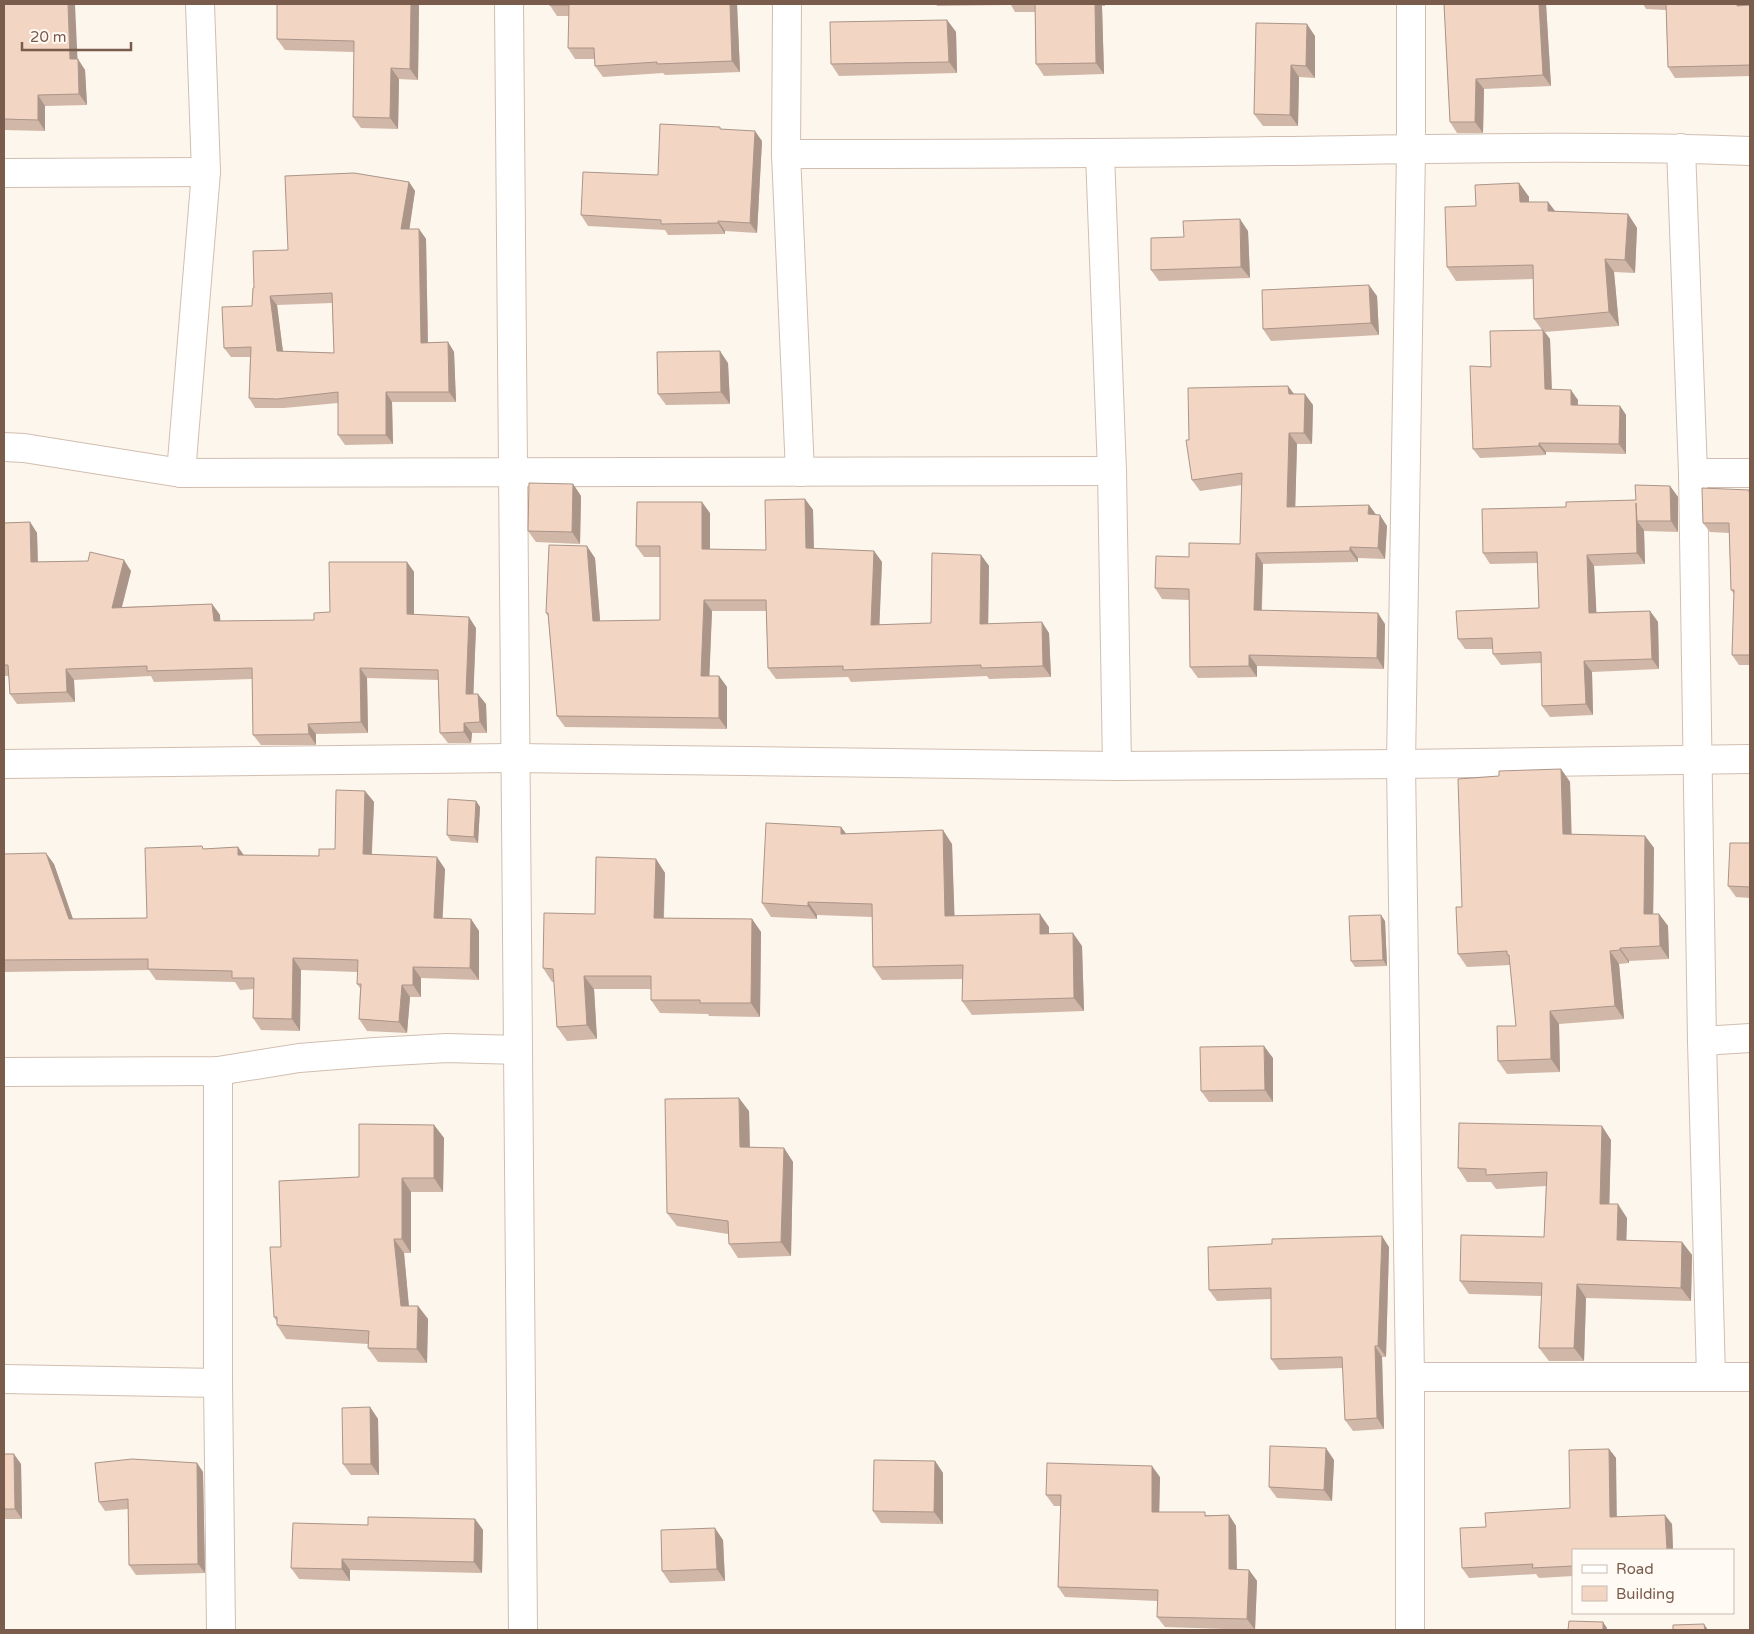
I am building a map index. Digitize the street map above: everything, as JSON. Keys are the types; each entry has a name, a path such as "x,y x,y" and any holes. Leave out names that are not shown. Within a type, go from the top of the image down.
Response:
{"street":[{"path":"181,473 206,172 200,4"},
{"path":"509,4 522,1630"},
{"path":"787,4 786,154 800,472"},
{"path":"1410,1630 1410,1377 1401,764 1411,150 1411,4"},
{"path":"786,154 1100,154 1681,148 1750,151"},
{"path":"1681,148 1693,473 1702,1041 1711,1377"},
{"path":"1100,154 1112,471 1117,766"},
{"path":"4,173 206,172"},
{"path":"4,447 24,448 181,473 1112,471"},
{"path":"1693,473 1750,473"},
{"path":"4,764 515,758 1117,766 1750,759"},
{"path":"1702,1041 1750,1038"},
{"path":"4,1072 218,1072 298,1058 375,1052 447,1048 518,1050"},
{"path":"218,1072 218,1383 221,1630"},
{"path":"1410,1377 1750,1377"},
{"path":"4,1379 218,1383"}],"building":[{"path":"4,4 68,4 70,59 78,59 79,94 38,95 38,120 4,119"},
{"path":"277,4 411,4 410,69 391,68 390,118 353,117 354,41 277,39"},
{"path":"549,4 730,4 732,61 657,64 657,62 595,66 594,48 568,48 569,5"},
{"path":"1035,4 1095,4 1096,63 1036,64"},
{"path":"1444,4 1539,4 1543,75 1476,79 1475,122 1450,122"},
{"path":"1666,4 1750,5 1750,65 1668,67"},
{"path":"947,20 949,62 831,64 830,22"},
{"path":"1256,23 1307,24 1306,66 1291,65 1290,115 1254,114"},
{"path":"660,124 755,131 750,223 718,221 718,223 661,224 661,220 581,215 583,172 658,175"},
{"path":"354,173 409,182 401,229 419,229 421,343 448,342 449,392 386,392 386,435 338,435 338,392 277,399 249,398 251,347 224,348 222,307 252,306 254,288 253,251 288,250 285,176","holes":["332,293 334,353 277,351 270,296"]},
{"path":"1519,183 1520,202 1548,202 1548,211 1628,214 1625,260 1605,259 1609,312 1534,319 1533,265 1447,267 1445,207 1476,206 1475,185"},
{"path":"1240,219 1241,267 1151,270 1151,238 1184,237 1183,221"},
{"path":"1369,285 1371,323 1263,329 1262,290"},
{"path":"1543,330 1545,389 1571,390 1571,405 1620,406 1619,444 1539,443 1539,446 1473,449 1470,366 1491,367 1490,331"},
{"path":"720,351 721,392 658,394 657,352"},
{"path":"1288,386 1289,394 1305,394 1304,433 1289,433 1287,507 1369,505 1368,514 1380,515 1378,548 1350,547 1350,551 1256,553 1254,610 1378,613 1377,658 1249,655 1249,666 1190,667 1189,589 1155,588 1156,556 1189,557 1189,543 1240,544 1242,473 1192,480 1186,440 1189,440 1188,388"},
{"path":"529,483 573,484 572,532 528,531"},
{"path":"1635,485 1670,486 1671,521 1637,521 1636,503 1637,553 1587,555 1589,613 1650,611 1652,659 1584,661 1586,704 1542,706 1541,652 1493,654 1492,638 1458,639 1456,611 1539,608 1537,552 1483,553 1482,509 1566,507 1566,502 1636,500"},
{"path":"1702,488 1749,490 1750,655 1732,655 1734,590 1731,590 1729,523 1703,523"},
{"path":"805,499 806,548 874,551 871,625 931,623 932,553 981,555 980,624 1042,622 1043,666 981,668 981,665 843,670 843,666 768,668 766,600 704,600 701,676 719,676 719,718 557,716 548,613 546,613 549,545 587,546 593,621 660,620 660,546 636,546 637,502 702,502 702,549 766,550 765,500"},
{"path":"30,522 31,562 88,561 90,552 124,560 112,608 212,604 214,621 314,620 314,613 330,612 329,562 407,562 407,614 469,617 466,694 478,694 480,722 464,723 464,732 440,733 438,670 360,668 361,722 308,724 309,734 253,735 252,668 147,671 147,666 66,669 67,692 10,694 8,665 4,665 4,523"},
{"path":"1561,769 1563,834 1645,836 1644,914 1659,914 1660,946 1620,948 1620,950 1610,951 1615,1006 1550,1011 1551,1059 1498,1061 1497,1026 1516,1026 1509,955 1507,955 1507,951 1458,954 1456,907 1462,907 1458,779 1499,776 1499,771"},
{"path":"336,790 365,791 363,854 437,857 434,918 471,919 470,968 413,967 413,985 402,985 399,1022 359,1019 361,984 357,984 358,960 293,958 292,1019 253,1018 254,978 232,978 232,971 148,969 148,959 4,960 4,854 46,853 69,919 147,918 145,848 202,846 203,849 238,847 238,855 319,856 319,849 335,849"},
{"path":"448,799 476,801 474,837 447,835"},
{"path":"766,823 841,827 841,834 943,830 945,916 1040,914 1040,934 1073,933 1074,998 962,1001 963,965 873,967 872,904 808,902 808,906 762,903"},
{"path":"1730,843 1750,843 1750,887 1728,886"},
{"path":"596,857 656,859 654,918 752,919 751,1003 700,1003 700,1000 651,1000 651,976 584,976 587,1025 557,1027 553,969 543,968 544,913 595,914"},
{"path":"1381,915 1383,960 1351,961 1349,916"},
{"path":"1264,1046 1265,1090 1201,1091 1200,1047"},
{"path":"739,1098 740,1147 784,1148 781,1242 729,1244 728,1221 667,1213 665,1099"},
{"path":"1459,1123 1602,1126 1600,1204 1618,1204 1617,1240 1682,1242 1681,1288 1577,1284 1574,1348 1539,1348 1542,1283 1460,1281 1461,1235 1544,1237 1547,1172 1486,1175 1486,1169 1458,1168"},
{"path":"359,1124 434,1125 434,1178 402,1178 402,1239 394,1239 401,1306 418,1306 417,1349 368,1348 369,1331 277,1325 277,1317 274,1317 270,1247 281,1247 279,1181 359,1177"},
{"path":"1382,1236 1378,1346 1375,1346 1377,1418 1345,1420 1342,1357 1271,1359 1271,1288 1209,1290 1208,1247 1272,1244 1272,1239"},
{"path":"370,1407 371,1464 343,1464 342,1408"},
{"path":"1270,1446 1326,1448 1324,1490 1269,1487"},
{"path":"1609,1449 1610,1517 1665,1515 1667,1549 1572,1549 1572,1566 1532,1568 1533,1564 1462,1568 1460,1528 1486,1527 1485,1513 1570,1508 1569,1450"},
{"path":"4,1454 14,1454 15,1509 4,1509"},
{"path":"132,1459 197,1463 198,1564 129,1565 128,1499 99,1502 95,1463"},
{"path":"874,1460 935,1461 934,1512 873,1511"},
{"path":"1047,1463 1152,1466 1152,1512 1205,1512 1205,1516 1229,1515 1229,1569 1249,1570 1247,1619 1157,1617 1158,1590 1058,1587 1061,1495 1046,1495"},
{"path":"368,1517 475,1519 474,1562 342,1559 342,1569 291,1568 293,1523 368,1525"},
{"path":"715,1528 717,1569 662,1571 661,1530"},
{"path":"1569,1621 1603,1622 1603,1630 1568,1630"},
{"path":"1704,1624 1705,1630 1673,1630 1673,1625"}]}
